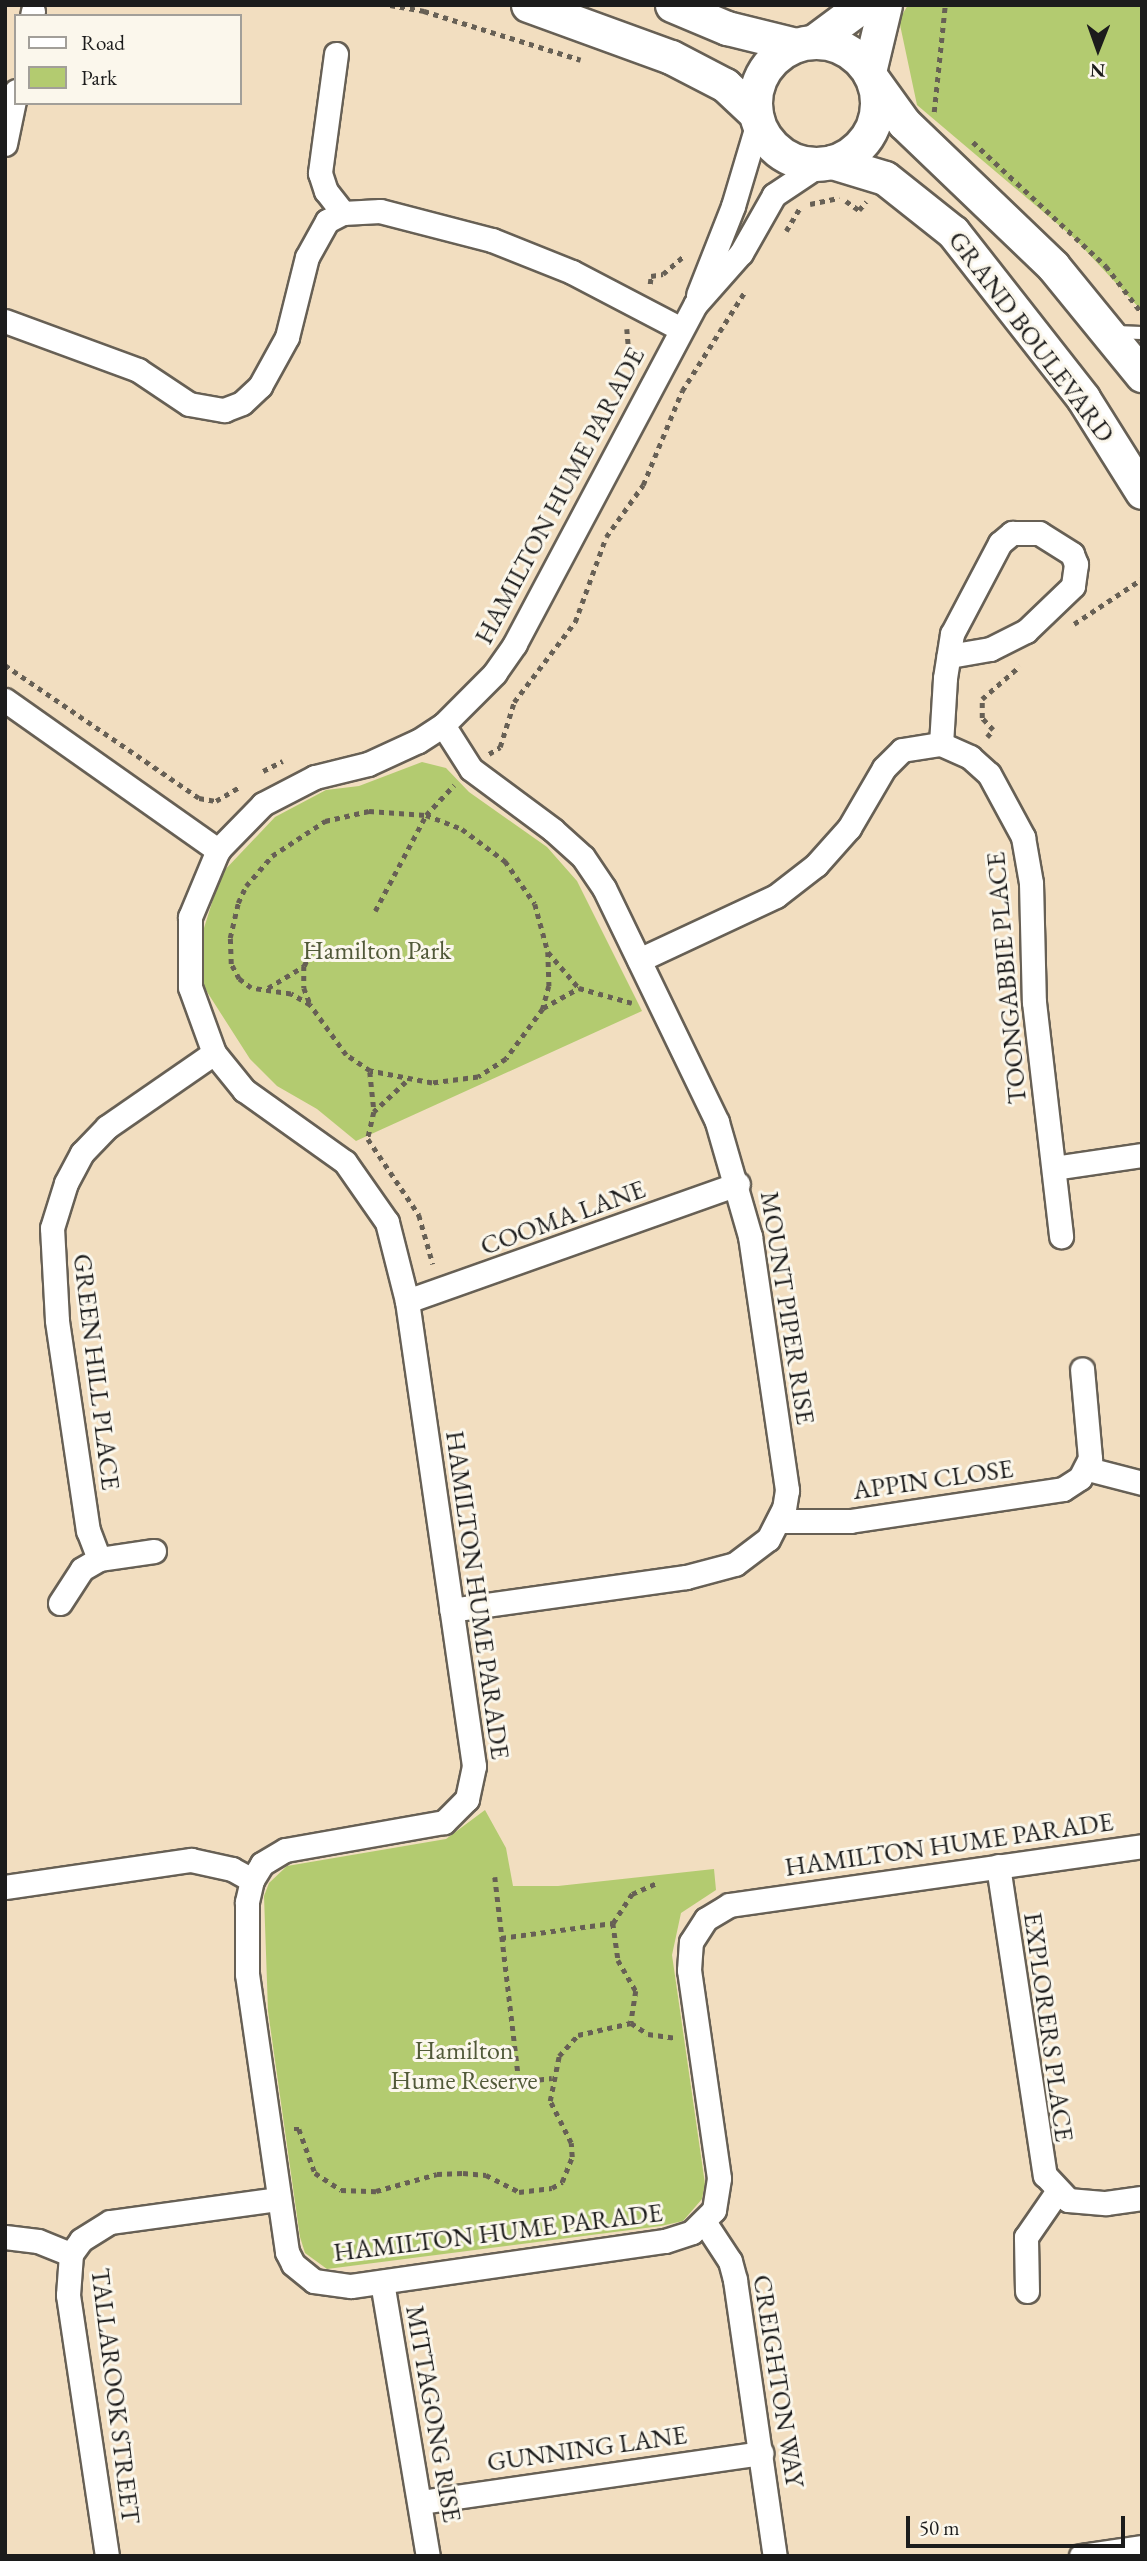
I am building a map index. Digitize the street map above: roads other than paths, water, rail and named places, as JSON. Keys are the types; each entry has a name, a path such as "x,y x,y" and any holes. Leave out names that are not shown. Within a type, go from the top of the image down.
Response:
{"street":[{"path":"528,5 671,57 725,85 757,118"},
{"path":"672,5 717,25 845,49 871,76"},
{"path":"863,5 768,65 755,96 757,118 767,140 783,154 827,162 865,139 874,121 871,76 885,5"},
{"path":"337,54 320,173 326,191 343,212"},
{"name":"GRAND BOULEVARD","path":"871,76 893,110 933,121 1053,266 1126,333 1142,375"},
{"path":"5,144 14,101"},
{"name":"HAMILTON HUME PARADE","path":"695,305 713,248 733,206 757,118"},
{"name":"HAMILTON HUME PARADE","path":"827,162 774,195 741,253 695,305 515,644 473,699 443,725 391,755 291,787 263,804 218,850 197,892 187,932 190,987 214,1052 244,1090 316,1137 369,1190 387,1222 407,1301 474,1766 473,1784 456,1813 430,1828 285,1850 262,1864 252,1880 247,1902 247,1974 287,2252 304,2275 332,2286 382,2282 665,2241 705,2223 716,2203 719,2178 689,1954 696,1930 717,1910 1142,1846"},
{"name":"GRAND BOULEVARD","path":"827,162 885,178 953,232 1083,398 1142,492"},
{"path":"5,321 138,370 189,404 224,410 242,403 260,386 287,337 315,237 327,222 343,212 404,215 492,240 572,272 681,328"},
{"path":"639,960 776,896 828,854 891,758 913,746 941,744 949,656 959,618 1000,542 1012,533 1039,533 1072,554 1076,564 1073,586 1026,631 990,649 949,656"},
{"path":"5,700 218,850"},
{"name":"MOUNT PIPER RISE","path":"443,725 471,769 583,857 624,923 658,1002 717,1122 738,1184 750,1236 787,1490 779,1521 755,1553 713,1572 451,1610"},
{"name":"TOONGABBIE PLACE","path":"941,744 971,757 989,774 1023,837 1031,883 1034,1002 1061,1236"},
{"name":"GREEN HILL PLACE","path":"99,1559 88,1531 57,1320 51,1263 57,1206 82,1153 107,1127 214,1052"},
{"path":"1054,1168 1142,1156"},
{"name":"COOMA LANE","path":"407,1301 438,1293 738,1184"},
{"path":"1082,1369 1091,1445 1088,1469 1142,1483"},
{"name":"APPIN CLOSE","path":"779,1521 850,1521 1063,1489 1088,1469"},
{"path":"60,1603 82,1569 99,1559 155,1551"},
{"path":"5,1887 191,1860 232,1869 252,1880"},
{"name":"EXPLORERS PLACE","path":"998,1866 1038,2157 1057,2192"},
{"path":"1027,2291 1026,2237 1057,2192 1085,2203 1142,2198"},
{"name":"TALLAROOK STREET","path":"107,2556 68,2295 71,2254 81,2240 110,2222 278,2199"},
{"name":"CREIGHTON WAY","path":"705,2223 730,2261 735,2280 775,2556"},
{"path":"5,2237 38,2241 71,2254"},
{"name":"MITTAGONG RISE","path":"382,2282 421,2501 428,2556"},
{"name":"GUNNING LANE","path":"421,2501 761,2453"},
{"path":"1081,2556 1134,2551"}],"park label":[{"name":"Hamilton Park","path":"377,951"},
{"name":"Hamilton Hume Reserve","path":"464,2066"}]}
